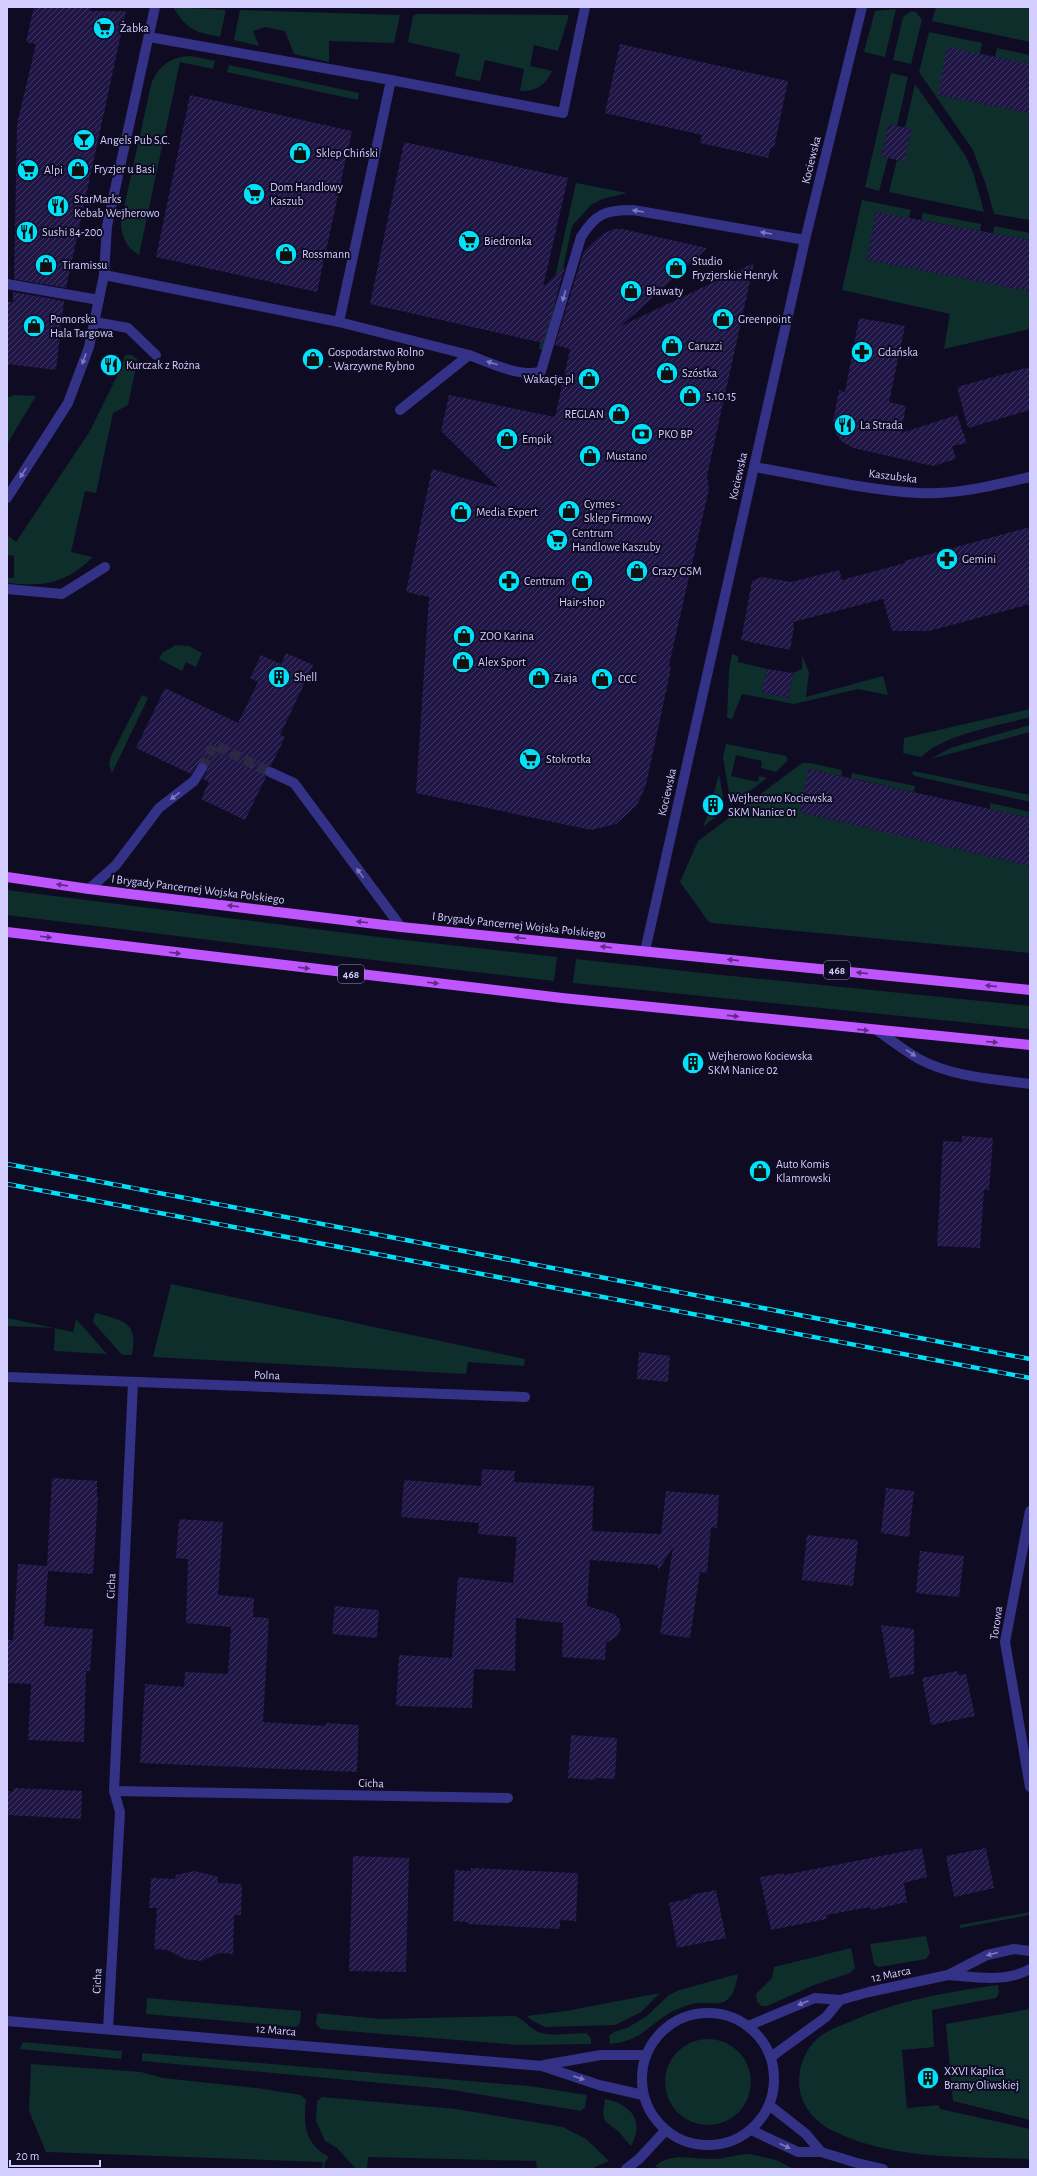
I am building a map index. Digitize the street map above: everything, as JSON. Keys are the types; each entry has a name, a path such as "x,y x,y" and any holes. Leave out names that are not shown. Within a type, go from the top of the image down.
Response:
{"main road":[{"name":"I Brygady Pancernej Wojska Polskiego","path":"7,877 89,889 401,927 1030,990"},
{"name":"468","path":"7,932 532,995 878,1031 1030,1045"}],"street":[{"path":"7,498 68,403 89,347 104,275 107,226 155,7"},
{"path":"149,37 391,80 563,113 585,7"},
{"name":"Kociewska","path":"645,951 805,240 862,7"},
{"path":"339,322 391,80"},
{"path":"104,275 339,322 469,355 524,373 533,374 541,371 582,237 589,224 600,214 617,210 633,210 805,240"},
{"path":"7,284 100,300"},
{"path":"95,322 128,328 156,355"},
{"path":"400,410 469,355"},
{"name":"Kaszubska","path":"754,467 863,486 920,493 976,489 1030,477"},
{"path":"7,589 62,594 105,567"},
{"path":"89,889 116,865 159,808 194,781 202,768"},
{"path":"270,772 294,783 401,927"},
{"path":"878,1031 920,1060 940,1067 978,1077 1030,1084"},
{"name":"Polna","path":"7,1377 525,1397"},
{"name":"Cicha","path":"108,2029 120,1812 114,1791 133,1383"},
{"name":"Torowa","path":"1030,1511 1005,1642 1030,1786"},
{"name":"Cicha","path":"114,1791 508,1798"},
{"name":"12 Marca","path":"748,2026 815,1998 840,2000 868,1992 948,1975 987,1955 1014,1949 1030,1951"},
{"name":"12 Marca","path":"948,1975 993,1978 1024,1973 1030,1970"},
{"path":"771,2057 826,2017 840,2000"},
{"path":"711,2013 731,2017 748,2026 762,2040 771,2057 774,2073 774,2089 769,2105 762,2119 751,2130 736,2140 717,2146 699,2146 681,2141 665,2131 648,2108 643,2095 641,2075 646,2055 656,2037 672,2023 690,2015 711,2013"},
{"name":"12 Marca","path":"7,2021 542,2066 599,2085 643,2095"},
{"name":"12 Marca","path":"542,2066 601,2054 646,2055"},
{"path":"769,2105 806,2134 822,2152"},
{"path":"751,2130 798,2152 822,2152 857,2163 883,2169"},
{"path":"626,2169 644,2154 665,2131"}],"green space":[{"path":"173,7 226,10 220,37 192,29 183,21"},
{"path":"936,7 1030,7 1030,42 932,21"},
{"path":"896,9 885,57 864,52 875,11"},
{"path":"240,10 400,15 394,43 329,41 329,62 294,54 285,31 265,27 253,31 259,46 234,40"},
{"path":"911,11 916,12 922,20 911,64 893,60 903,17"},
{"path":"417,14 569,15 558,51 534,45 530,66 552,71 549,76 539,87 531,90 520,91 524,69 485,60 480,81 455,76 460,54 408,42 413,16"},
{"path":"929,32 982,43 980,54 938,95 1030,113 1030,220 994,214 986,185 973,150 919,72"},
{"path":"997,48 1030,55 1030,64 995,57"},
{"path":"191,56 215,61 213,69 180,62 139,255 131,249 125,241 121,221 151,85 161,68 171,60"},
{"path":"229,65 359,93 358,100 227,72"},
{"path":"891,73 908,77 897,126 889,124 881,156 888,158 879,191 865,187"},
{"path":"915,84 965,155 974,175 984,212 889,192 897,160 903,162 911,129 905,128"},
{"path":"576,183 627,193 602,199 591,205 572,226 545,350 539,349"},
{"path":"862,200 911,210 909,218 876,212 867,260 1030,291 1030,329 944,349 950,314 842,290"},
{"path":"923,213 981,224 980,231 921,220"},
{"path":"994,226 1030,233 1030,240 993,233"},
{"path":"125,355 132,355 137,359 128,405 113,413 96,493 85,491 71,552 93,557 73,573 53,582 43,584 7,583 7,578 14,578 14,556 7,555 7,535 16,542 90,431 118,374"},
{"path":"14,395 36,396 7,444 7,398"},
{"path":"176,645 189,646 202,653 196,667 186,662 182,671 159,659 162,653"},
{"path":"732,654 738,656 738,662 767,669 763,693 788,698 793,673 802,669 802,656 809,672 806,697 883,676 888,695 858,689 794,704 742,694 732,719 727,718 729,670"},
{"path":"142,695 148,698 112,773 109,765 111,756"},
{"path":"1030,709 1030,717 972,732 943,742 921,757 903,753 904,738"},
{"path":"1030,725 1030,732 931,759 950,748"},
{"path":"726,744 786,756 788,760 776,772 761,768 762,761 736,755 731,776 758,782 759,776 767,778 731,805 723,757"},
{"path":"802,763 810,763 842,770 841,776 809,769 800,812 1030,866 1030,953 712,923 708,921 680,882 698,841"},
{"path":"913,771 1030,795 1030,802 915,776 912,774"},
{"path":"852,773 915,786 914,792 851,778"},
{"path":"719,774 723,805 715,817 720,795 714,793"},
{"path":"990,803 1030,812 1030,818 990,809"},
{"path":"707,816 715,817 712,820 703,827"},
{"path":"7,890 378,937 557,957 554,981 7,915"},
{"path":"576,959 1030,1006 1030,1029 573,983"},
{"path":"171,1284 525,1359 524,1366 468,1362 466,1374 153,1357"},
{"path":"95,1313 114,1318 127,1324 131,1329 133,1336 134,1344 132,1355 122,1355 93,1322"},
{"path":"7,1318 54,1328 7,1326"},
{"path":"76,1319 107,1354 54,1351 55,1328 73,1332"},
{"path":"1030,1912 1030,1915 960,1928 960,1925"},
{"path":"926,1936 930,1953 926,1959 879,1967 874,1964 870,1944"},
{"path":"851,1948 855,1968 850,1973 814,1985 767,2006 762,2006 757,2002 756,1994 772,1978 774,1967"},
{"path":"738,1974 734,1991 725,2001 719,2003 690,2004 670,2013 632,2039 610,2044 609,2036 614,2032 627,2028 647,2016 669,1995 679,1990"},
{"path":"998,1985 999,1993 996,1998 932,2010 934,2047 902,2050 907,2108 939,2105 940,2109 1030,2129 1030,2159 954,2157 904,2152 879,2147 855,2140 831,2130 813,2116 805,2104 800,2090 800,2070 809,2048 825,2033 870,2014 905,2002 942,1994"},
{"path":"660,1993 641,2012 615,2025 545,2027 527,2016 566,2011"},
{"path":"147,1998 301,2011 300,2023 296,2027 146,2014"},
{"path":"1030,2009 1030,2120 953,2101 946,2024"},
{"path":"317,2013 381,2019 515,2016 538,2032 556,2035 586,2033 591,2038 591,2044 518,2045 321,2029 316,2024"},
{"path":"700,2039 716,2039 725,2042 739,2051 748,2065 751,2074 751,2090 748,2099 739,2113 725,2122 716,2125 700,2125 684,2118 677,2113 672,2106 665,2090 665,2074 672,2058 677,2051 684,2046"},
{"path":"23,2042 122,2051 121,2059 20,2049"},
{"path":"142,2053 529,2086 587,2095 585,2107 581,2111 446,2089 142,2061"},
{"path":"31,2064 141,2072 163,2078 257,2088 301,2095 306,2100 305,2118 307,2133 310,2140 321,2152 329,2157 325,2162 324,2169 322,2169 323,2162 46,2152 29,2111"},
{"path":"322,2097 456,2109 563,2127 586,2139 609,2161 591,2169 537,2169 536,2161 368,2157 367,2169 356,2169 337,2148 325,2141 316,2121 317,2101"},
{"path":"605,2099 622,2105 633,2115 636,2121 636,2129 635,2137 631,2146 618,2131 605,2121 603,2114"},
{"path":"750,2154 776,2160 794,2169 661,2169 655,2166 662,2161 676,2157 716,2159"}],"building":[{"path":"34,7 91,7 90,11 126,11 66,288 14,279 17,124 36,44 26,42"},
{"path":"620,44 788,81 774,148 771,147 768,158 700,143 702,135 605,113"},
{"path":"947,47 1030,64 1030,113 938,95"},
{"name":"Dom Handlowy Kaszub","path":"190,95 352,131 317,292 156,257"},
{"path":"889,124 911,129 904,162 881,156"},
{"name":"Biedronka","path":"404,142 568,178 543,287 565,267 543,343 370,304"},
{"path":"876,212 1030,240 1030,291 867,260"},
{"name":"Centrum Handlowe Kaszuby","path":"614,229 622,229 707,248 621,326 754,263 707,476 709,489 669,665 671,668 646,785 637,805 616,824 591,830 416,793 429,597 406,592 432,469 499,488 441,431 449,395 555,417 570,349 555,345 584,251 604,233"},
{"name":"Pomorska Hala Targowa","path":"13,292 64,301 56,370 7,364 7,302 13,302"},
{"path":"859,318 905,326 889,402 906,406 901,433 957,415 967,443 952,446 956,459 933,466 853,448 842,442 835,432 833,421 839,390 845,392"},
{"path":"1030,367 1030,410 968,428 957,387"},
{"path":"1030,527 1030,604 929,631 892,631 883,599 793,622 794,627 790,650 741,640 752,581 762,577 791,582 839,570 842,580 905,563 904,561"},
{"path":"286,653 313,665 280,735 285,737 271,766 264,769 266,777 245,820 201,799 209,782 203,779 208,769 206,763 199,763 191,774 136,748 165,688 238,723 258,682 250,678 261,655 281,664"},
{"path":"767,669 793,673 788,698 762,693"},
{"path":"809,769 1030,818 1030,866 800,812"},
{"path":"962,1136 993,1138 989,1190 984,1190 980,1248 937,1246 943,1141 962,1142"},
{"path":"639,1352 670,1356 668,1382 637,1379"},
{"path":"482,1469 515,1471 514,1482 594,1486 592,1531 661,1534 666,1491 719,1495 717,1528 711,1527 707,1573 700,1572 690,1638 660,1634 673,1547 658,1571 658,1565 590,1560 587,1606 615,1614 619,1619 621,1629 616,1637 606,1643 605,1660 562,1657 563,1623 516,1618 515,1671 474,1669 472,1708 396,1706 399,1655 452,1658 458,1577 513,1583 517,1537 478,1534 479,1523 401,1517 404,1480 481,1486"},
{"path":"52,1478 97,1481 98,1496 93,1574 48,1571 44,1626 93,1629 90,1671 86,1671 84,1742 28,1740 31,1684 7,1683 7,1640 13,1640 18,1564 47,1566"},
{"path":"886,1488 914,1491 909,1537 881,1533"},
{"path":"179,1519 223,1522 218,1595 254,1598 253,1617 269,1618 263,1722 326,1726 326,1723 359,1725 357,1772 140,1763 145,1684 184,1687 185,1672 228,1674 231,1627 186,1623 188,1559 176,1558"},
{"path":"807,1535 858,1540 853,1586 802,1580"},
{"path":"920,1551 964,1556 959,1597 916,1593"},
{"path":"335,1606 379,1610 377,1638 332,1634"},
{"path":"881,1625 914,1629 914,1674 890,1678"},
{"path":"957,1671 958,1675 966,1674 975,1716 931,1725 922,1678"},
{"path":"571,1735 617,1738 615,1779 596,1778 595,1780 568,1778"},
{"path":"14,1788 82,1791 81,1819 7,1815 7,1791 13,1792"},
{"path":"922,1848 927,1877 904,1883 907,1902 871,1910 870,1907 826,1915 827,1919 771,1930 760,1877 783,1873 784,1875"},
{"path":"986,1848 994,1888 954,1897 946,1856"},
{"path":"353,1856 409,1858 406,1972 349,1971"},
{"path":"471,1868 578,1873 576,1921 560,1920 560,1929 468,1924 468,1922 453,1921 455,1870 471,1871"},
{"path":"195,1871 218,1877 218,1883 242,1884 241,1915 234,1915 233,1954 219,1953 201,1961 185,1959 167,1950 154,1949 157,1908 149,1908 151,1878 175,1879 176,1875"},
{"path":"716,1890 726,1938 677,1948 669,1903 691,1898 691,1895"}],"tunnel":[{"path":"202,768 214,745 270,772"}],"railway":[{"path":"7,1164 1030,1359"},
{"path":"7,1184 1030,1378"}],"place":[{"name":"Żabka","path":"104,28"},
{"name":"Angels Pub S.C.","path":"84,140"},
{"name":"Sklep Chiński","path":"300,153"},
{"name":"Fryzjer u Basi","path":"78,169"},
{"name":"Alpi","path":"28,170"},
{"name":"Dom Handlowy Kaszub","path":"254,194"},
{"name":"StarMarks Kebab Wejherowo","path":"58,206"},
{"name":"Sushi 84-200","path":"27,232"},
{"name":"Biedronka","path":"469,241"},
{"name":"Rossmann","path":"286,254"},
{"name":"Tiramissu","path":"46,265"},
{"name":"Studio Fryzjerskie Henryk","path":"676,268"},
{"name":"Bławaty","path":"631,291"},
{"name":"Greenpoint","path":"723,319"},
{"name":"Pomorska Hala Targowa","path":"34,326"},
{"name":"Caruzzi","path":"672,346"},
{"name":"Gdańska","path":"862,352"},
{"name":"Gospodarstwo Rolno - Warzywne Rybno","path":"313,359"},
{"name":"Kurczak z Rożna","path":"111,365"},
{"name":"Szóstka","path":"667,373"},
{"name":"Wakacje.pl","path":"589,379"},
{"name":"5.10.15","path":"690,396"},
{"name":"REGLAN","path":"619,414"},
{"name":"La Strada","path":"845,425"},
{"name":"PKO BP","path":"642,434"},
{"name":"Empik","path":"507,439"},
{"name":"Mustano","path":"590,456"},
{"name":"Cymes - Sklep Firmowy","path":"569,511"},
{"name":"Media Expert","path":"461,512"},
{"name":"Centrum Handlowe Kaszuby","path":"557,540"},
{"name":"Gemini","path":"947,559"},
{"name":"Crazy GSM","path":"637,571"},
{"name":"Centrum","path":"509,581"},
{"name":"Hair-shop","path":"582,581"},
{"name":"ZOO Karina","path":"464,636"},
{"name":"Alex Sport","path":"463,662"},
{"name":"Shell","path":"279,677"},
{"name":"Ziaja","path":"539,678"},
{"name":"CCC","path":"602,679"},
{"name":"Stokrotka","path":"530,759"},
{"name":"Wejherowo Kociewska SKM Nanice 01","path":"713,805"},
{"name":"Wejherowo Kociewska SKM Nanice 02","path":"693,1063"},
{"name":"Auto Komis Klamrowski","path":"760,1171"},
{"name":"XXVI Kaplica Bramy Oliwskiej","path":"928,2078"}]}
